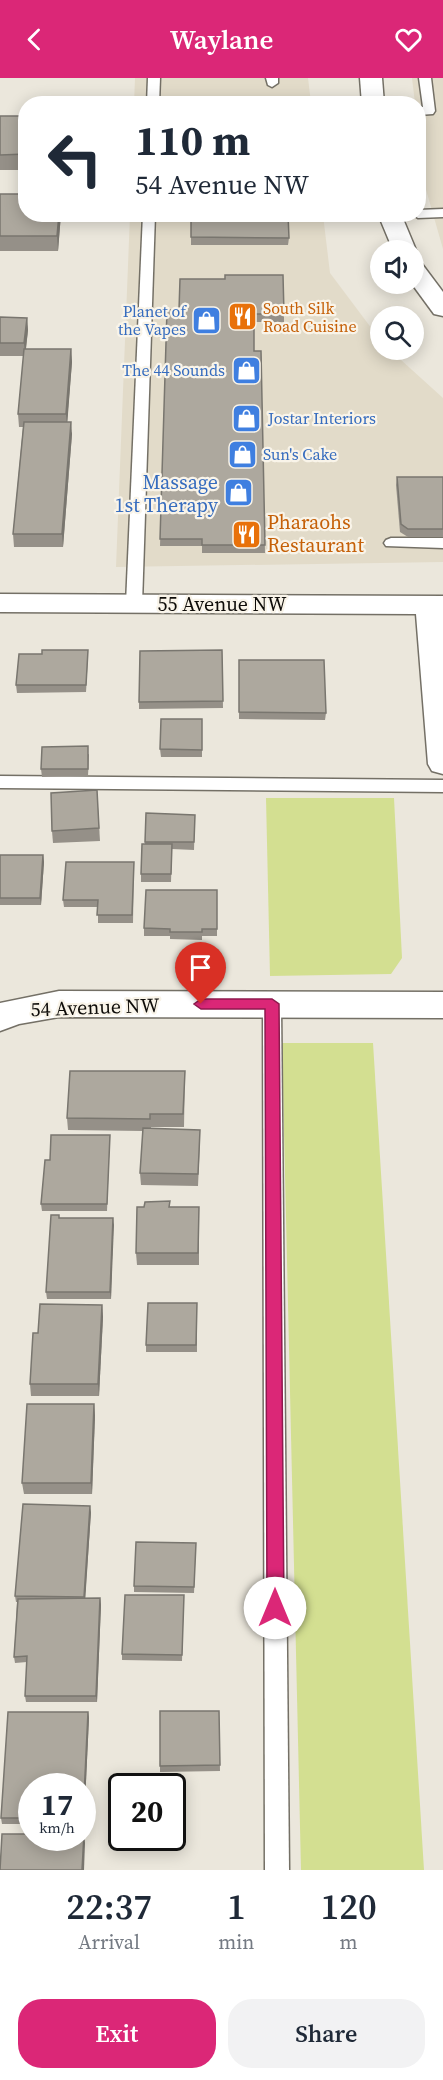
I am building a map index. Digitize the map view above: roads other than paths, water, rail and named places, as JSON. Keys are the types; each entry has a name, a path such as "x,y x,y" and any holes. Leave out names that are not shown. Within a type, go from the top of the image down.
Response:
{"street":[{"path":"371,78 372,96"},
{"path":"392,222 400,240"},
{"path":"424,279 443,293"},
{"path":"424,284 443,309"},
{"name":"55 Avenue NW","path":"0,603 436,605"},
{"path":"436,605 443,764"},
{"name":"54 Avenue NW","path":"0,1018 12,1012 59,1004 443,1005"}],"lane":[{"path":"153,96 154,78"},
{"path":"425,78 429,111 426,111"},
{"path":"426,214 443,213"},
{"path":"134,604 149,222"},
{"path":"391,543 443,543"},
{"path":"0,782 443,786"},
{"path":"272,1004 277,1870"}],"place":[{"name":"South Silk Road Cuisine","path":"242,317"},
{"name":"Planet of the Vapes","path":"207,320"},
{"name":"The 44 Sounds","path":"246,370"},
{"name":"Jostar Interiors","path":"247,418"},
{"name":"Sun's Cake","path":"242,454"},
{"name":"Massage 1st Therapy","path":"239,493"},
{"name":"Pharaohs Restaurant","path":"246,534"}]}
